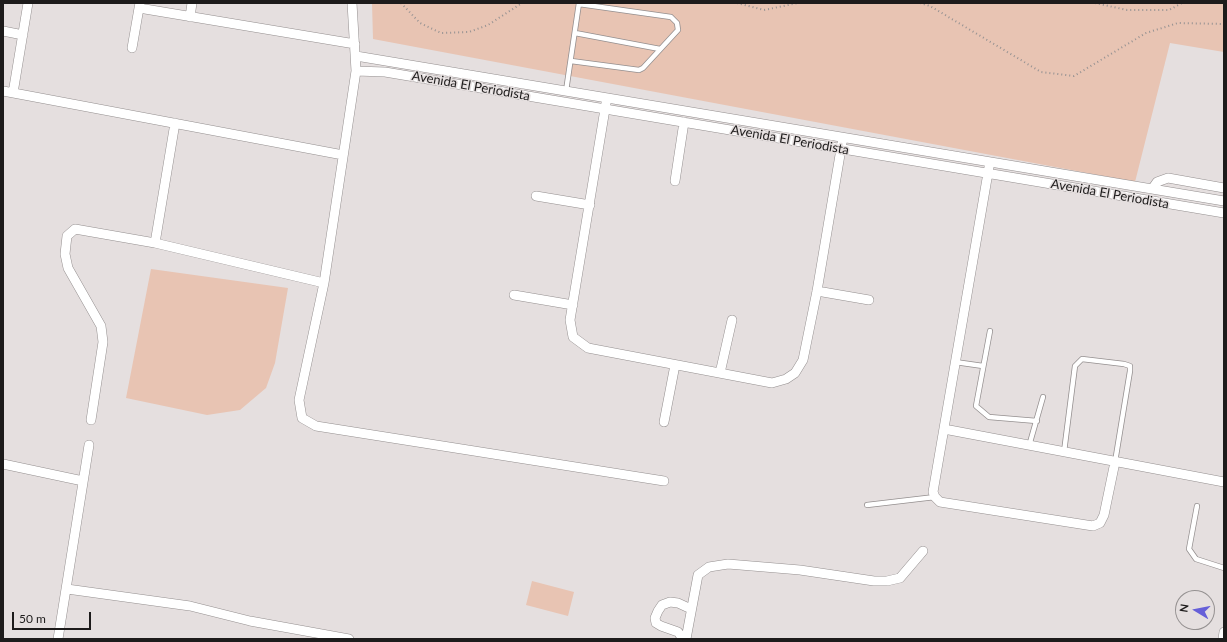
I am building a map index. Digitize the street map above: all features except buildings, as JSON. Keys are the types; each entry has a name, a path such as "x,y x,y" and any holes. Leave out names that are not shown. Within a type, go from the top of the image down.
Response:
{"street":[{"path":"13,93 28,3"},
{"path":"190,17 192,3"},
{"path":"352,3 356,71 324,283 299,400 302,418 316,426 664,481"},
{"path":"132,48 140,6 190,17 355,44"},
{"path":"3,31 23,35"},
{"path":"356,56 1224,201"},
{"name":"Avenida El Periodista","path":"356,71 386,72 1224,213"},
{"path":"3,91 343,154"},
{"path":"607,98 570,320 573,337 579,344 588,348 772,383 786,380 795,373 803,360 817,291 843,138"},
{"path":"675,181 684,122"},
{"path":"155,243 175,123"},
{"path":"990,162 933,492 935,497 940,502 1093,526 1100,522 1104,515 1115,462"},
{"path":"1152,189 1157,182 1168,178 1224,188"},
{"path":"536,196 590,204"},
{"path":"91,420 103,342 101,326 68,268 65,254 67,236 75,229 155,243 324,283"},
{"path":"817,291 869,300"},
{"path":"514,295 573,304"},
{"path":"720,373 732,320"},
{"path":"664,422 675,365"},
{"path":"944,429 1224,482"},
{"path":"58,639 89,445"},
{"path":"3,464 83,481"},
{"path":"685,639 698,575 710,568 728,564 800,570 874,580 887,580 900,578 924,551"},
{"path":"67,589 190,606 250,621 349,639"},
{"path":"685,639 678,632 656,623 655,618 662,605 670,602 678,603 691,610"},
{"path":"1223,639 1224,632"}],"lane":[{"path":"566,91 579,3 671,17 677,23 678,30 643,68 639,70 571,61"},
{"path":"575,33 660,49"},
{"path":"990,331 976,406 977,409 989,417 1037,421"},
{"path":"1064,452 1075,366 1082,359 1124,364 1130,366 1130,371 1115,462"},
{"path":"955,362 983,366"},
{"path":"1029,446 1043,397"},
{"path":"867,505 935,497"},
{"path":"1196,506 1189,549 1196,559 1224,568"}],"path":[{"path":"401,3 420,23 441,33 469,32 482,27 522,3"},
{"path":"737,3 764,10 798,3"},
{"path":"920,3 930,6 1041,72 1074,76 1146,33 1178,23 1224,24"},
{"path":"1095,3 1134,10 1168,10 1182,3"}],"shaded area":[{"path":"372,3 1224,3 1224,52 1170,43 1135,182 373,39"},
{"path":"151,269 288,288 275,363 266,388 240,410 207,415 126,398"},
{"path":"532,581 574,592 568,616 526,605"}]}
